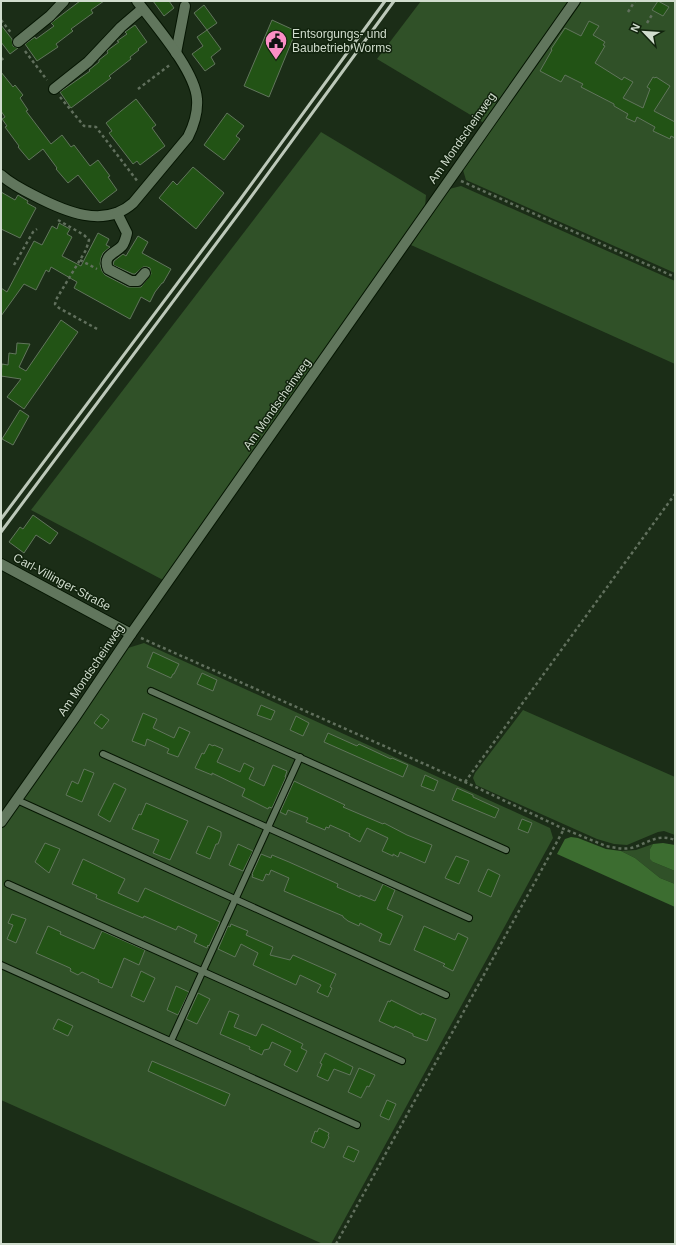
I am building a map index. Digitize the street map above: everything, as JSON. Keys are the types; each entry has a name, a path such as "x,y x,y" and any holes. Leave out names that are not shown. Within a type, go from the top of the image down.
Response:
{"street":[{"path":"18,42 50,16 64,1"},
{"name":"Am Mondscheinweg","path":"1,822 575,1"},
{"path":"1,175 9,182 52,205 67,211 96,216 117,213 129,207 144,191 188,137 193,126 197,110 195,86 190,75 140,5 88,62 54,89"},
{"path":"177,56 185,6"},
{"path":"117,213 127,233 126,238 123,245 112,253 106,262 106,265 110,271 131,281 138,281 145,273"},
{"name":"Carl-Villinger-Straße","path":"1,564 131,634"}],"lane":[{"path":"151,691 506,850"},
{"path":"103,754 469,918"},
{"path":"171,1041 300,757"},
{"path":"17,800 235,900 446,994"},
{"path":"8,884 402,1061"},
{"path":"1,966 357,1125"}],"path":[{"path":"628,12 634,1"},
{"path":"648,23 653,13"},
{"path":"1,20 84,126 96,127 144,191"},
{"path":"138,89 177,56"},
{"path":"1,60 5,57"},
{"path":"452,176 675,277"},
{"path":"57,220 84,234 89,240 86,250 57,298 55,304 59,308 98,330"},
{"path":"14,265 33,232 37,230"},
{"path":"465,782 675,494"},
{"path":"131,634 465,782 564,829 606,846 613,848 629,848 662,837 675,840"},
{"path":"336,1244 564,829"}],"green space":[{"path":"421,1 569,1 484,123 377,59"},
{"path":"582,1 675,1 675,273 466,180 463,170"},
{"path":"321,132 426,195 425,207 163,580 31,510"},
{"path":"461,186 675,281 675,364 411,245 449,189"},
{"path":"144,643 550,828 553,838 331,1244 323,1244 1,1100 1,829 128,648"},
{"path":"523,710 675,777 675,835 664,831 627,845 614,844 597,839 476,785 473,778 475,773"},
{"path":"571,837 578,838 606,849 621,851 635,858 660,878 675,884 675,907 557,854 565,839"},
{"path":"663,843 675,845 675,871 653,862 650,859 650,849 653,844"},
{"path":"653,844 650,849 653,862 675,871 675,884 660,878 635,858 621,851 636,850"}],"building":[{"path":"80,1 104,1 91,10 93,13 71,29 73,31 56,44 58,47 37,61 25,44 35,37 36,39 54,26 51,23"},
{"path":"153,1 169,1 174,8 164,16"},
{"path":"658,1 669,7 663,16 652,10"},
{"path":"204,5 217,23 207,30 194,13"},
{"path":"272,20 296,31 269,97 244,86"},
{"path":"589,21 599,26 593,35 605,42 603,45 605,46 595,63 622,80 624,77 633,82 623,98 643,108 650,89 647,87 653,77 656,77 670,86 654,111 675,122 675,138 671,136 670,139 653,131 655,127 637,117 635,122 626,118 628,114 614,106 614,104 581,87 583,84 565,75 561,82 540,71 552,50 551,49 565,28 581,36"},
{"path":"1,25 12,39 13,46 18,48 10,54 1,42"},
{"path":"135,25 147,42 130,57 131,59 109,76 111,78 71,108 60,92 90,71 89,70 108,53 108,50 119,42 117,41 127,34 125,32"},
{"path":"207,30 221,49 211,57 215,64 205,71 192,54 203,46 197,37"},
{"path":"1,72 13,87 15,85 23,95 20,98 28,110 26,111 51,144 62,135 71,147 74,145 90,166 98,160 110,176 108,177 117,190 100,203 78,175 68,183 56,169 57,168 43,149 29,160 18,147 19,146 5,127 7,126 2,119 5,117 1,111"},
{"path":"136,99 156,125 152,128 165,146 140,165 137,161 133,164 109,133 112,131 106,123"},
{"path":"227,113 244,126 236,136 240,139 224,160 204,145"},
{"path":"193,167 224,193 196,229 159,198 173,181 177,185"},
{"path":"1,192 15,200 18,195 28,201 27,203 36,208 20,238 1,229"},
{"path":"59,223 70,229 67,234 72,237 62,256 81,266 98,233 109,239 106,245 110,247 103,253 101,258 100,264 102,271 105,275 128,287 141,287 151,274 150,268 147,267 143,267 133,274 113,265 114,261 123,254 126,256 138,236 148,242 142,253 171,269 150,302 141,297 130,319 74,288 77,282 51,267 49,272 46,270 36,290 24,284 1,316 1,288 7,292 34,241 42,245 52,226 57,229"},
{"path":"61,320 78,332 24,409 7,397 21,379 1,376 2,364 8,365 9,353 16,354 17,343 30,344 19,367 26,371"},
{"path":"20,410 29,416 13,445 2,439"},
{"path":"33,515 58,533 50,544 36,535 24,553 9,542 20,527 23,529"},
{"path":"153,652 179,664 171,678 147,667"},
{"path":"202,673 217,680 213,691 197,684"},
{"path":"261,705 275,711 271,720 257,715"},
{"path":"143,713 157,719 153,728 174,738 179,727 190,732 178,757 167,753 169,749 147,739 145,746 132,741"},
{"path":"101,714 109,720 102,729 94,723"},
{"path":"296,716 309,723 303,736 290,730"},
{"path":"328,733 357,746 359,744 408,765 403,777 324,742"},
{"path":"209,744 223,749 217,762 240,772 244,763 254,768 249,779 264,786 273,765 287,771 286,777 272,808 269,807 268,809 242,796 245,789 212,773 212,775 195,768 202,753 204,754"},
{"path":"84,769 94,773 82,802 66,795 72,781 78,784"},
{"path":"425,775 438,781 434,791 421,786"},
{"path":"294,781 345,805 343,807 383,824 384,823 407,835 432,845 425,863 400,852 398,857 382,851 388,838 367,828 360,842 349,836 350,834 330,825 329,828 326,827 325,830 306,822 308,818 288,810 286,815 280,812"},
{"path":"114,783 126,789 110,822 98,815"},
{"path":"457,788 499,809 495,818 452,800"},
{"path":"146,803 188,821 170,860 153,853 159,840 132,829 139,814 141,815"},
{"path":"522,819 532,823 528,833 518,829"},
{"path":"208,826 221,832 218,844 216,844 210,859 196,853"},
{"path":"45,843 60,849 49,873 35,862"},
{"path":"238,844 253,851 243,871 229,865"},
{"path":"261,854 271,858 272,855 289,862 338,884 337,887 360,897 360,895 375,901 383,884 395,890 387,909 403,916 390,945 379,941 382,934 360,923 359,926 348,921 343,916 284,891 289,878 271,870 269,875 266,874 263,881 252,877"},
{"path":"456,856 469,861 459,884 445,878"},
{"path":"83,859 125,879 118,893 138,902 145,888 220,922 209,946 208,945 207,948 194,942 197,935 178,926 176,930 144,916 143,918 96,898 97,895 72,884"},
{"path":"488,869 500,875 491,897 478,891"},
{"path":"12,914 26,919 16,943 7,939 13,925 8,923"},
{"path":"231,924 248,931 246,935 273,947 270,955 290,960 293,955 336,974 330,987 332,988 328,997 317,992 321,985 300,975 296,985 253,965 258,953 241,944 235,957 218,949 228,926 230,927"},
{"path":"48,926 61,932 60,934 94,949 102,931 145,950 139,965 124,958 112,988 98,982 99,980 82,972 78,975 70,971 70,968 36,953"},
{"path":"424,926 455,940 458,933 468,938 453,971 443,966 445,964 414,950"},
{"path":"141,971 155,978 144,1002 131,996"},
{"path":"176,986 189,992 178,1015 167,1010"},
{"path":"198,993 210,999 197,1024 186,1019"},
{"path":"391,1000 421,1015 422,1013 436,1019 427,1041 413,1036 413,1034 395,1026 394,1028 379,1021 388,1001 390,1002"},
{"path":"229,1011 239,1015 234,1027 256,1036 262,1024 303,1044 301,1048 307,1051 297,1072 284,1065 291,1051 272,1042 269,1049 264,1050 262,1055 249,1049 250,1047 220,1034"},
{"path":"58,1019 73,1026 68,1036 53,1029"},
{"path":"325,1053 353,1067 350,1075 334,1069 328,1081 317,1076 322,1064 320,1063"},
{"path":"152,1061 230,1094 225,1106 148,1071"},
{"path":"359,1068 375,1075 361,1098 348,1092"},
{"path":"387,1100 396,1104 389,1120 380,1116"},
{"path":"319,1128 329,1133 329,1137 324,1148 311,1142 315,1131 317,1132"},
{"path":"348,1146 359,1151 354,1162 343,1157"}],"railway":[{"path":"1,519 239,201 385,1"},
{"path":"1,532 245,205 394,1"}],"place":[{"name":"Entsorgungs- und Baubetrieb Worms","path":"276,60"}]}
